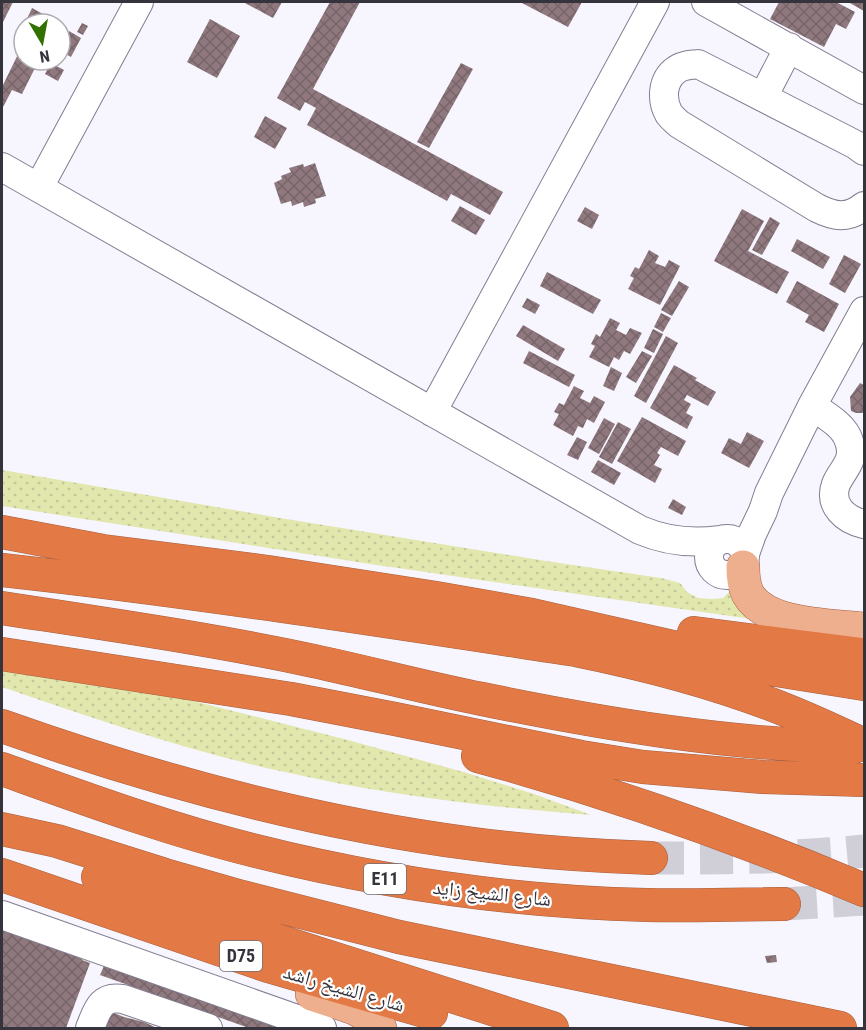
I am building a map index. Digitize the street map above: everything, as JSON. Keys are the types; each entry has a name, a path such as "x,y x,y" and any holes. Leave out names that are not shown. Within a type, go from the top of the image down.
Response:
{"highway":[{"path":"2,532 103,551 198,562 436,598 532,615 770,669 864,684"},
{"path":"2,559 87,579"},
{"path":"2,570 87,579 576,650 665,670 751,697 793,712 864,746"},
{"path":"436,598 515,605 864,655"},
{"path":"2,608 237,646 480,699 611,723 736,740 837,747 864,746"},
{"path":"2,654 291,699 581,758 643,767 763,777 864,780"},
{"path":"405,681 564,730 625,743 749,761 815,765 864,774"},
{"path":"291,699 336,718 535,772 661,812 864,890"},
{"path":"2,726 162,777 260,803 353,824 413,836 485,846 582,855 651,858"},
{"name":"شارع الشيخ زايد","path":"2,769 196,835 266,854 376,877 443,888 579,902 647,905 784,904"},
{"path":"2,829 57,841 242,897 399,937 840,1029"},
{"path":"2,839 119,884 272,938 552,1029"},
{"name":"شارع الشيخ راشد","path":"2,875 268,966 483,1029"}],"main road":[{"path":"728,552 743,577 748,594 763,609 775,616 864,629"},
{"path":"268,966 305,991 354,1008 368,1016 380,1029"}],"street":[{"path":"39,187 140,2"},
{"path":"432,412 655,2"},
{"path":"706,2 864,90"},
{"path":"764,97 789,47"},
{"path":"864,151 698,64 686,65 676,70 668,80 664,92 665,104 670,116 679,124 817,208 829,214 843,216 857,212 864,206"},
{"path":"2,166 640,530 671,552 684,557 728,552 752,534 769,493 864,311"},
{"path":"813,406 841,427 849,441 848,466 837,482 835,495 838,508 842,513 853,521 864,524"},
{"path":"2,915 322,1029"},
{"path":"90,1029 101,1004 107,999 115,998 208,1029"}],"green space":[{"path":"2,470 280,518 661,578 680,583 687,592 698,598 723,598 730,591 758,620 370,564 2,506"},
{"path":"2,669 173,696 467,773 591,815 399,794 249,764 142,734 2,687"}],"building":[{"path":"2,2 13,2 2,24"},
{"path":"243,2 282,2 273,18"},
{"path":"330,2 360,2 313,89 503,192 490,215 451,194 447,201 307,125 316,108 305,102 300,111 277,98"},
{"path":"520,2 582,2 568,27"},
{"path":"779,2 836,2 855,12 846,29 836,24 824,47 770,19"},
{"path":"848,2 864,2 864,11"},
{"path":"210,19 240,36 217,78 187,62"},
{"path":"82,23 88,26 83,35 77,32"},
{"path":"72,33 81,38 72,55"},
{"path":"461,63 473,69 429,148 417,142"},
{"path":"12,67 12,72 33,72 22,94 12,90 3,107 3,85"},
{"path":"46,72 63,72 58,81 45,74"},
{"path":"265,116 287,128 275,149 254,137"},
{"path":"315,163 326,196 315,199 316,203 304,207 303,202 292,206 291,201 281,204 274,183 282,179 281,176 291,172 289,168 303,164 304,167"},
{"path":"460,206 485,220 476,235 451,221"},
{"path":"585,207 599,215 592,229 577,221"},
{"path":"742,209 764,221 748,251 789,272 777,294 714,261"},
{"path":"770,217 780,223 762,255 752,250"},
{"path":"797,239 830,257 823,269 791,251"},
{"path":"649,250 659,256 655,263 665,267 669,260 680,266 660,305 628,289 634,278 630,276 635,267 639,269"},
{"path":"844,255 861,264 845,293 829,284"},
{"path":"547,272 601,300 593,314 540,286"},
{"path":"679,281 689,287 672,316 661,310"},
{"path":"797,281 839,304 824,332 805,322 809,315 786,302"},
{"path":"527,298 540,305 535,314 522,307"},
{"path":"661,313 671,318 663,332 654,327"},
{"path":"610,318 620,323 616,330 626,335 630,328 642,333 630,354 624,351 619,360 614,357 609,367 589,357 595,346 591,344 596,334 600,337"},
{"path":"523,325 565,349 558,361 516,336"},
{"path":"653,329 663,334 654,353 644,348"},
{"path":"666,336 678,343 646,403 634,396"},
{"path":"529,351 575,375 569,387 523,363"},
{"path":"642,351 652,356 636,383 626,377"},
{"path":"674,365 716,392 708,406 687,395 684,400 691,404 686,413 693,417 687,429 650,408"},
{"path":"611,367 622,373 614,391 603,386"},
{"path":"860,383 864,385 864,411 856,413 851,411 850,397"},
{"path":"574,386 584,391 580,398 590,403 594,396 605,402 594,423 587,419 583,428 578,426 573,436 553,425 559,414 554,412 559,403 564,405"},
{"path":"642,417 686,441 678,456 661,447 657,453 660,455 654,465 662,469 655,483 617,461"},
{"path":"604,418 615,424 599,454 588,448"},
{"path":"618,422 631,429 612,464 599,457"},
{"path":"747,432 764,441 749,468 721,453 729,438 741,444"},
{"path":"577,437 587,442 578,460 567,455"},
{"path":"598,460 621,473 614,485 591,472"},
{"path":"673,499 686,507 682,515 668,508"},
{"path":"2,921 85,950 82,960 90,963 66,1028 2,1028"},
{"path":"776,955 777,962 767,963 765,956"},
{"path":"106,961 293,1028 249,1028 100,975"},
{"path":"104,1009 144,1022 157,1028 97,1028"}],"tunnel":[{"path":"651,858 731,858 864,851"},
{"path":"784,904 864,899"}]}
